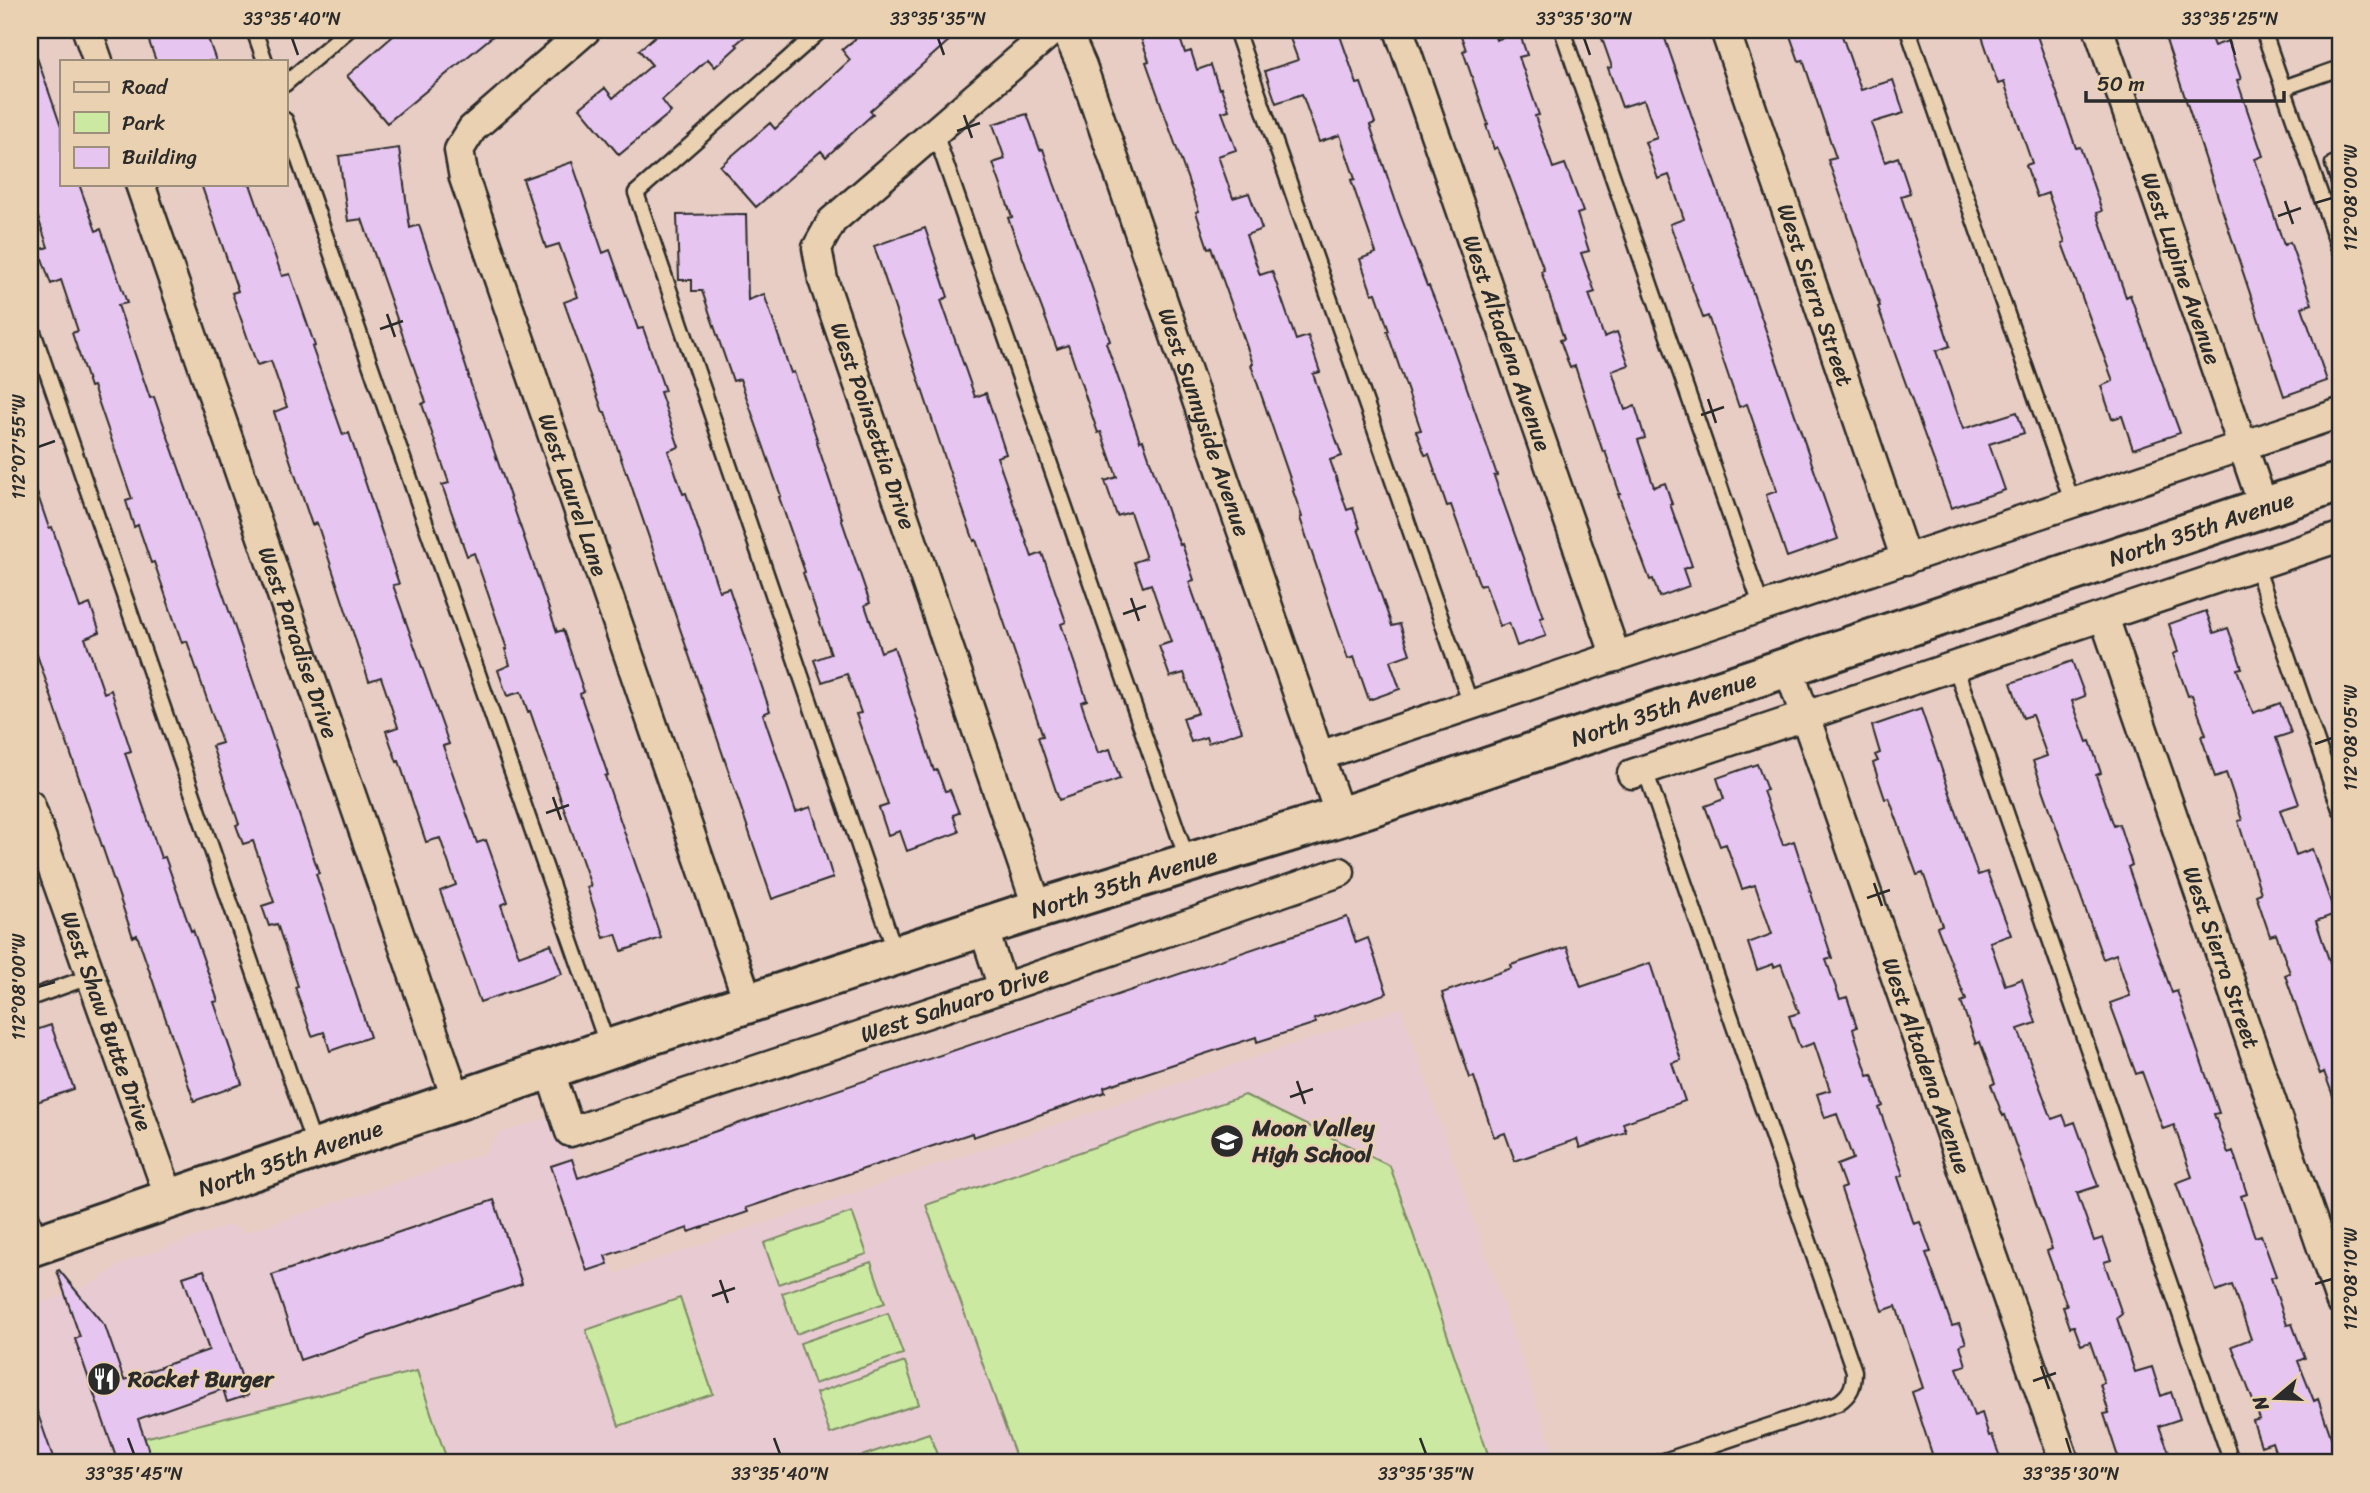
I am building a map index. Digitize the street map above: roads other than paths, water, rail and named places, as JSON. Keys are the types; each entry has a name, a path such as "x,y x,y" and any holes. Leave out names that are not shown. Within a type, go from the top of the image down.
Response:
{"main road":[{"name":"North 35th Avenue","path":"33,1234 170,1199 608,1049 1038,909 1340,816 2340,482"}],"street":[{"path":"87,30 98,60"},
{"name":"West Laurel Lane","path":"586,30 471,129 459,150 464,178 749,1004"},
{"name":"West Poinsettia Drive","path":"1038,909 827,293 817,248 832,221 1053,30"},
{"name":"West Sunnyside Avenue","path":"1066,30 1082,66 1340,816"},
{"name":"West Altadena Avenue","path":"1399,30 1616,657"},
{"name":"West Sierra Street","path":"1725,30 1906,560"},
{"name":"West Lupine Avenue","path":"2099,30 2264,508"},
{"name":"West Paradise Drive","path":"141,186 457,1101"},
{"path":"1319,756 2340,413"},
{"path":"1639,772 2340,537"},
{"name":"West Sierra Street","path":"2104,617 2340,1300"},
{"name":"West Altadena Avenue","path":"1788,667 2065,1463"},
{"name":"West Shaw Butte Drive","path":"30,805 170,1199"},
{"name":"West Sahuaro Drive","path":"549,1069 570,1132 1340,872"},
{"path":"983,927 1003,988"}],"lane":[{"path":"254,30 265,60"},
{"path":"287,82 348,30"},
{"path":"821,30 636,193 897,955"},
{"path":"1236,30 1471,705"},
{"path":"1562,30 1762,608"},
{"path":"1908,30 2073,504"},
{"path":"2263,30 2340,251"},
{"path":"2283,88 2340,68"},
{"path":"287,126 608,1049"},
{"path":"935,133 1188,863"},
{"path":"2333,164 2340,185"},
{"path":"30,323 316,1149"},
{"path":"2256,566 2340,809"},
{"path":"1955,666 2232,1463"},
{"path":"1639,772 1854,1371 1852,1390 1838,1403 1658,1463"},
{"path":"30,998 89,977"}],"place":[{"name":"Moon Valley High School","path":"1227,1141"},
{"name":"Rocket Burger","path":"104,1379"}]}
